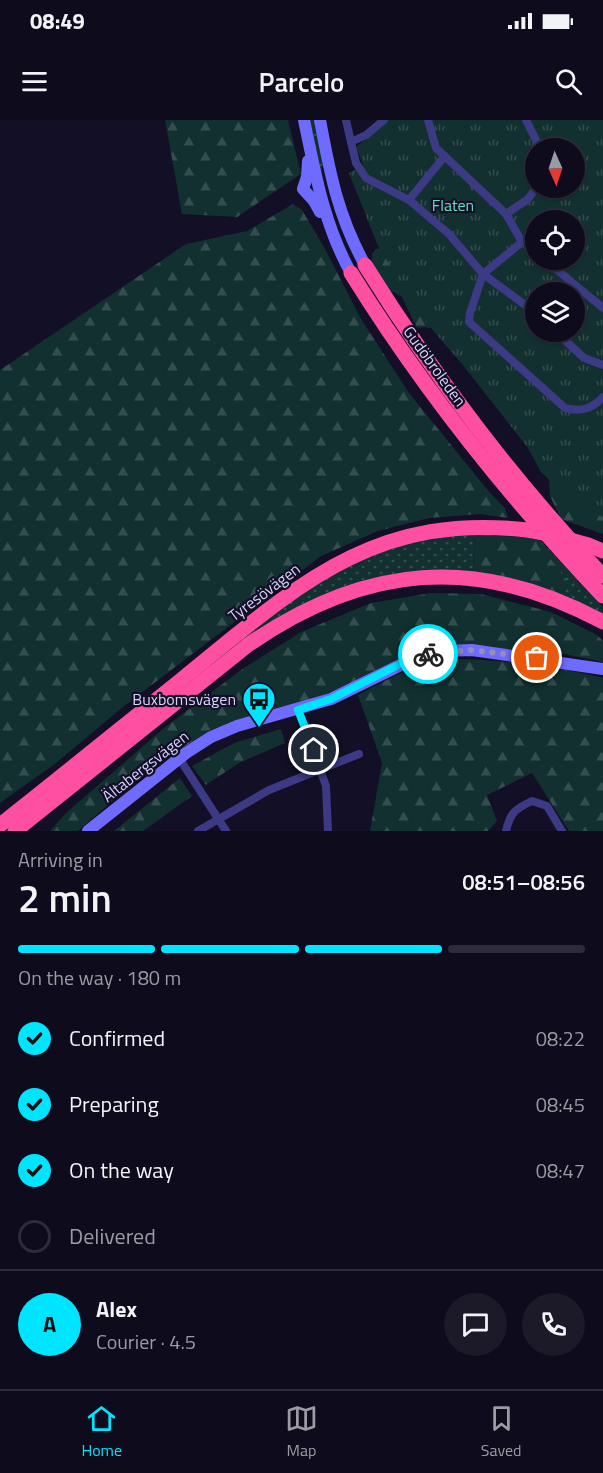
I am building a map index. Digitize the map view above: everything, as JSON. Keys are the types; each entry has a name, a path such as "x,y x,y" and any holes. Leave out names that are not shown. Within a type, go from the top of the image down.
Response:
{"highway":[{"name":"Gudöbroleden","path":"365,265 423,355 481,434 521,484 603,576"},
{"name":"Gudöbroleden","path":"351,273 411,365 464,435 520,505 603,596"},
{"name":"Tyresövägen","path":"0,825 282,600 338,562 387,542 439,529 485,526 553,535 603,552"},
{"name":"Tyresövägen","path":"15,831 249,645 313,605 339,595 382,583 412,578 467,578 530,590 575,607 603,622"},
{"path":"0,814 35,797"}],"street":[{"name":"Gudöbroleden","path":"304,120 318,186 337,246 351,273"},
{"name":"Gudöbroleden","path":"320,120 332,182 344,223 365,265"},
{"path":"346,120 356,163 366,178 409,200 449,234 483,274 525,305"},
{"path":"351,142 366,135 384,120"},
{"path":"429,120 436,148 506,214 525,244"},
{"path":"526,120 535,138"},
{"path":"303,189 308,172 308,142"},
{"path":"409,200 444,157"},
{"path":"303,189 318,186 328,192 344,223"},
{"path":"303,189 314,201 337,246"},
{"path":"506,214 529,198"},
{"path":"522,242 483,274 469,322 565,408 574,411 583,410 595,406 603,397"},
{"path":"557,270 603,308"},
{"path":"567,342 584,358 603,365"},
{"name":"Ältabergsvägen","path":"88,831 179,758 225,730 298,710 346,692 417,657 444,651 472,650 603,669"},
{"path":"298,710 320,768 328,797 328,831"},
{"path":"198,831 269,790 359,754"},
{"path":"179,758 226,831"},
{"path":"506,831 509,817 519,807 532,801 547,806 562,831"}],"green space":[{"path":"165,120 288,120 301,174 237,217 182,214"},
{"path":"308,120 317,120 323,158 321,180"},
{"name":"Flaten","path":"389,120 603,120 603,517 580,509 541,472 528,448 425,321 378,246 349,173 363,165 356,147"},
{"path":"293,204 302,210 361,319 409,393 490,493 505,508 508,518 480,514 429,518 378,531 321,556 124,706 56,763 0,803 0,370 186,244 247,231"},
{"path":"389,247 436,324 430,328 417,328 402,297 386,288 372,263 372,254 376,249"},
{"path":"603,414 603,534 561,519 550,496 547,446"},
{"path":"474,534 475,573 300,606 8,831 0,831 252,630 290,601 330,575 381,551 442,537"},
{"path":"474,534 534,538 567,580 557,592 514,580 475,573"},
{"path":"534,538 538,538 603,607 603,617 549,590 558,592"},
{"path":"431,593 481,594 551,612 597,635 603,641 603,662 564,654 451,645 311,700 276,708 210,730 144,773 78,831 50,831 65,814 164,728 241,670 301,632 371,603"},
{"path":"449,659 526,664 603,678 603,831 569,831 532,773 487,795 497,821 488,831 370,831 382,763 358,695 414,668"},
{"path":"281,729 285,743 239,763 206,785 192,766 234,743"},
{"path":"180,778 192,796 143,831 114,831"}],"way so far":[{"path":"428,654 472,650 537,658"}],"place":[{"name":"Buxbomsvägen","path":"259,728"}],"route":[{"path":"314,750 298,710 331,699 391,668 428,654"}]}
